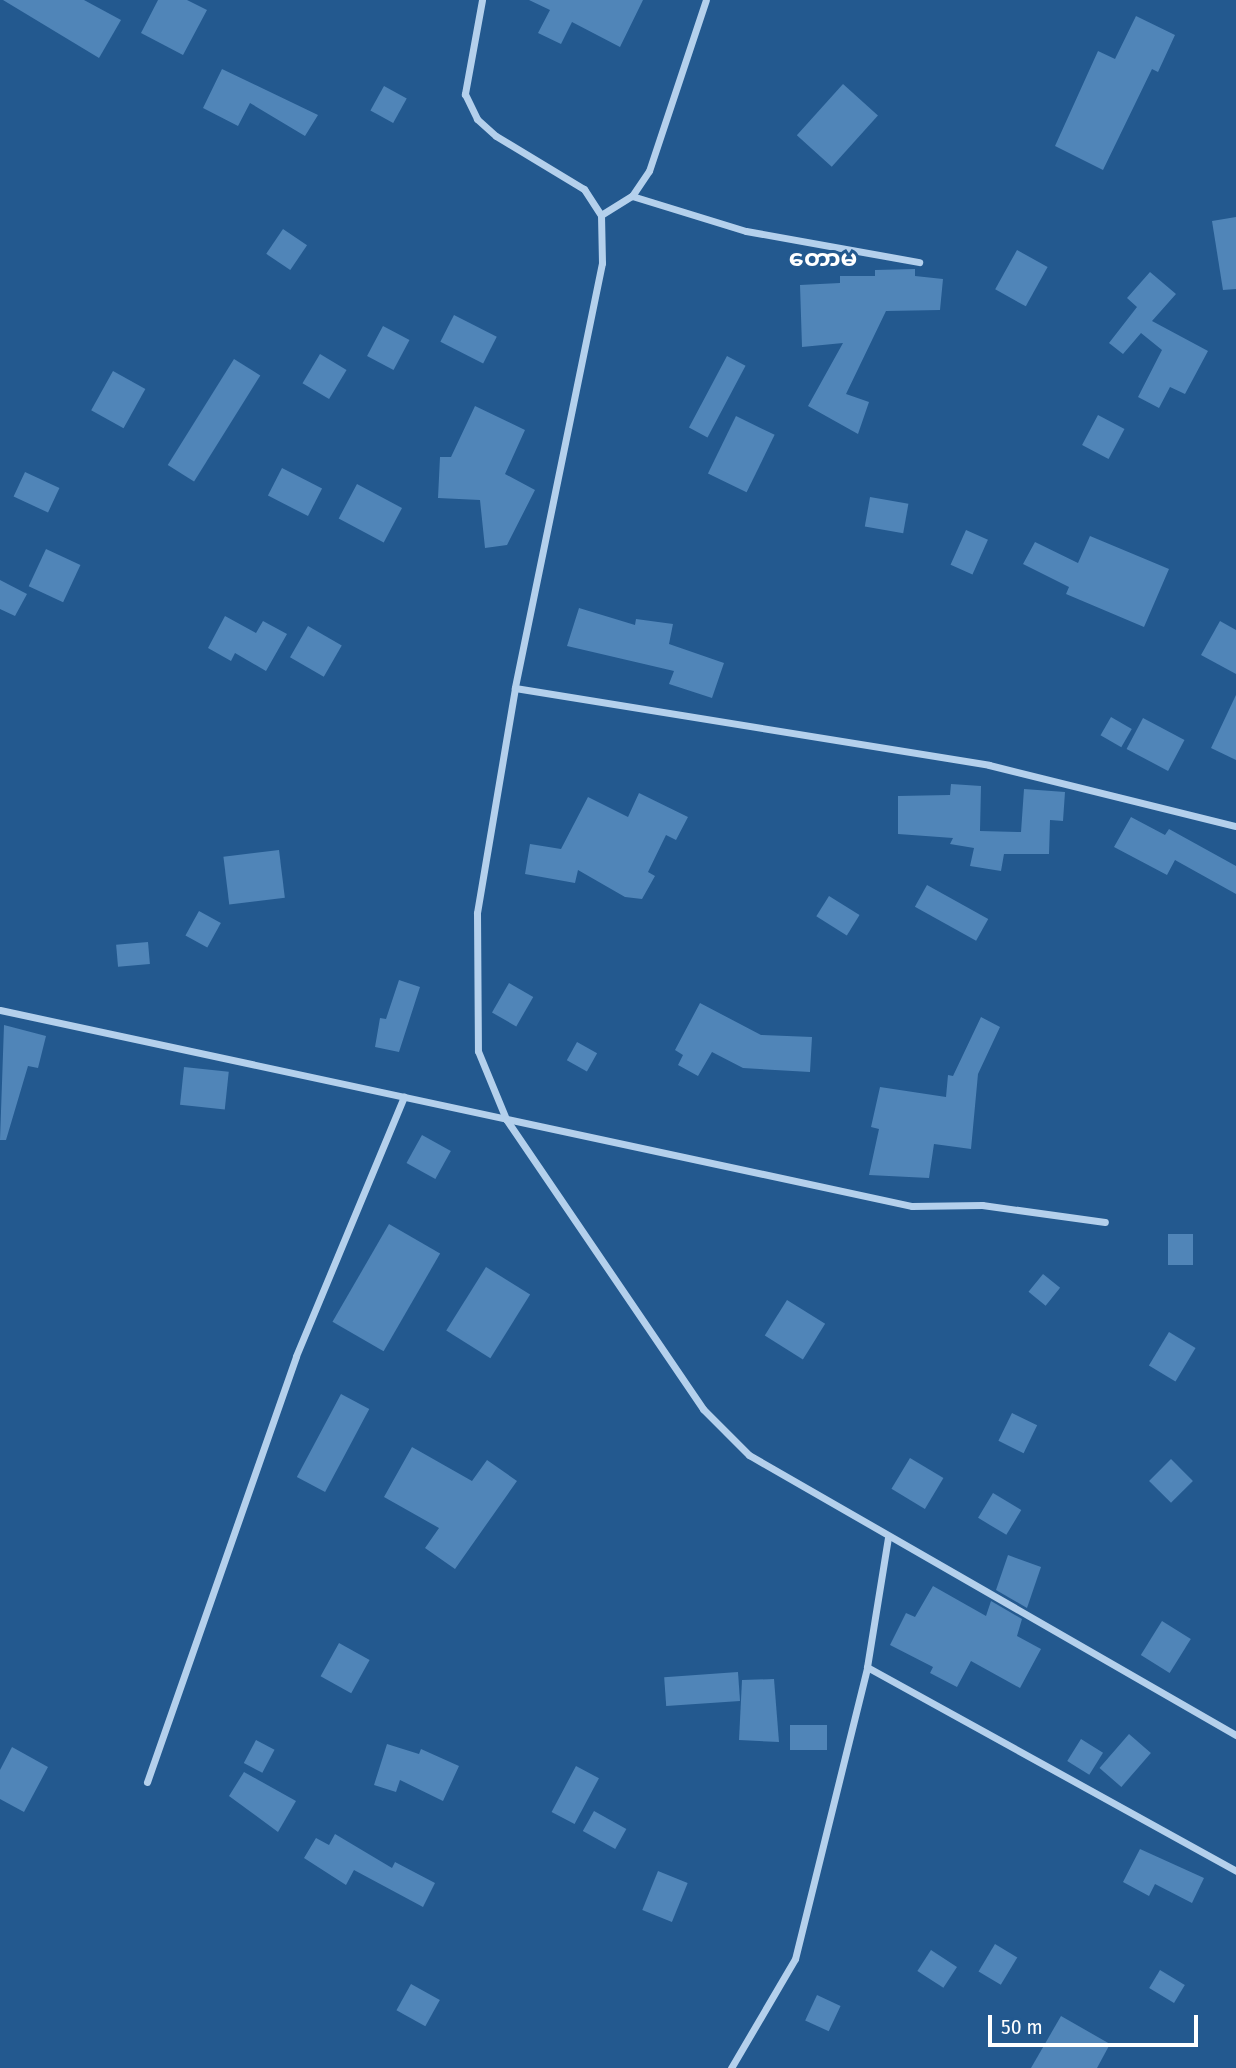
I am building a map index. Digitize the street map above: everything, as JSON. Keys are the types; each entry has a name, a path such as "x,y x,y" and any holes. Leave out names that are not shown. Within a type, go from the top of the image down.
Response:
{"street":[{"path":"482,0 465,94 477,119 584,188 601,215 602,263 516,688 477,913 478,1051 506,1119 703,1409 749,1455 888,1538 1236,1735"},
{"path":"601,215 632,196 649,171 706,0"},
{"path":"632,196 746,231 919,261"},
{"path":"516,688 989,765 1236,826"},
{"path":"0,1010 912,1206 982,1205 1105,1222"},
{"path":"148,1782 296,1356 404,1097"},
{"path":"732,2068 795,1959 867,1667 888,1538"},
{"path":"867,1667 1236,1871"}],"building":[{"path":"3,0 84,0 121,20 99,58"},
{"path":"158,0 187,0 207,10 183,55 141,33"},
{"path":"529,0 643,0 620,47 572,22 561,44 538,33 550,10"},
{"path":"1136,16 1175,35 1158,72 1152,69 1103,170 1055,146 1098,51 1115,59"},
{"path":"222,69 318,115 305,136 250,103 238,126 203,108"},
{"path":"843,84 878,115 832,167 797,135"},
{"path":"384,86 407,99 393,123 370,110"},
{"path":"1236,217 1236,289 1223,290 1212,221"},
{"path":"283,229 307,245 290,270 266,254"},
{"path":"1017,250 1048,267 1026,306 995,289"},
{"path":"915,269 915,276 943,279 940,310 886,311 846,394 869,402 858,434 808,406 843,343 802,347 800,285 840,283 840,276 875,276 875,270"},
{"path":"1150,272 1176,294 1152,321 1208,351 1185,394 1170,387 1159,408 1138,397 1162,350 1141,333 1123,354 1109,343 1137,307 1127,298"},
{"path":"454,315 497,337 483,364 440,342"},
{"path":"383,326 409,340 394,370 367,356"},
{"path":"320,354 347,370 329,399 302,383"},
{"path":"727,356 746,366 708,437 689,428"},
{"path":"234,359 260,375 194,481 168,465"},
{"path":"113,371 145,389 124,428 91,410"},
{"path":"475,406 525,430 505,474 535,490 507,545 485,548 480,500 438,498 440,457 451,457"},
{"path":"1098,415 1124,429 1109,459 1082,445"},
{"path":"736,416 775,435 747,492 708,474"},
{"path":"282,468 322,488 308,516 268,496"},
{"path":"25,472 59,488 48,513 14,496"},
{"path":"357,484 402,508 384,542 339,518"},
{"path":"870,497 908,504 903,533 865,527"},
{"path":"966,530 988,540 972,574 951,565"},
{"path":"1090,536 1169,569 1144,627 1066,594 1069,587 1023,564 1035,542 1078,563"},
{"path":"46,549 80,565 63,602 29,586"},
{"path":"0,580 27,594 15,616 0,609"},
{"path":"579,608 635,625 636,619 673,624 669,644 724,663 712,698 669,684 674,671 567,646"},
{"path":"225,616 256,633 263,621 287,634 266,671 235,653 231,661 208,648"},
{"path":"1220,621 1236,630 1236,674 1201,655"},
{"path":"308,626 342,646 324,677 290,657"},
{"path":"1236,695 1236,760 1211,748"},
{"path":"1111,717 1132,729 1121,747 1100,735"},
{"path":"1143,718 1184,740 1168,771 1127,749"},
{"path":"951,784 981,786 980,831 1021,832 1024,789 1065,792 1063,821 1050,820 1049,854 1004,854 1001,871 970,866 974,848 950,844 953,838 898,834 898,796 950,795"},
{"path":"639,793 688,817 676,840 666,835 648,872 655,876 642,899 625,897 578,870 575,883 525,874 530,844 561,849 588,797 628,817"},
{"path":"1131,817 1165,835 1169,829 1236,866 1236,894 1175,860 1167,875 1114,847"},
{"path":"279,850 285,898 229,904 223,857"},
{"path":"927,885 988,919 976,941 915,907"},
{"path":"829,896 860,915 847,935 816,916"},
{"path":"199,911 221,923 207,948 185,935"},
{"path":"148,942 150,964 118,967 116,945"},
{"path":"399,980 420,987 399,1052 375,1047 380,1018 386,1019"},
{"path":"509,983 533,997 516,1026 492,1012"},
{"path":"700,1003 761,1035 812,1037 810,1072 743,1068 712,1052 698,1076 678,1065 683,1055 675,1050"},
{"path":"981,1017 1000,1027 978,1074 971,1149 934,1144 929,1178 869,1175 879,1129 871,1127 880,1087 946,1097 948,1075 953,1076"},
{"path":"4,1025 46,1036 38,1068 28,1066 6,1140 0,1140"},
{"path":"577,1042 597,1053 587,1072 567,1060"},
{"path":"184,1067 229,1072 225,1109 180,1105"},
{"path":"422,1135 451,1151 435,1179 406,1163"},
{"path":"389,1224 440,1254 384,1351 332,1322"},
{"path":"1168,1234 1193,1234 1193,1265 1168,1265"},
{"path":"486,1267 530,1295 490,1358 446,1331"},
{"path":"1043,1274 1060,1288 1046,1306 1029,1292"},
{"path":"787,1300 825,1324 803,1359 765,1336"},
{"path":"1169,1332 1196,1348 1175,1381 1149,1365"},
{"path":"341,1394 369,1409 325,1492 297,1477"},
{"path":"1012,1413 1037,1425 1024,1453 998,1441"},
{"path":"412,1447 472,1481 487,1460 517,1481 455,1569 425,1548 439,1528 384,1497"},
{"path":"910,1458 943,1478 925,1509 891,1489"},
{"path":"1171,1459 1193,1481 1171,1503 1149,1481"},
{"path":"993,1493 1021,1510 1006,1535 978,1518"},
{"path":"1008,1555 1041,1567 1027,1608 996,1590"},
{"path":"933,1586 986,1616 991,1601 1022,1619 1017,1636 1041,1649 1020,1688 971,1661 957,1687 930,1673 933,1667 890,1645 906,1613 915,1617"},
{"path":"1162,1621 1191,1639 1170,1673 1141,1655"},
{"path":"339,1643 370,1660 351,1693 321,1676"},
{"path":"738,1672 740,1701 666,1706 664,1677"},
{"path":"774,1679 779,1742 739,1740 742,1680"},
{"path":"790,1725 827,1725 827,1750 790,1750"},
{"path":"1129,1734 1151,1753 1121,1787 1099,1768"},
{"path":"1081,1739 1103,1753 1089,1775 1067,1761"},
{"path":"256,1740 275,1750 262,1773 244,1763"},
{"path":"387,1744 419,1754 421,1749 459,1766 443,1801 400,1780 396,1792 374,1785"},
{"path":"12,1747 48,1767 24,1812 0,1799 0,1770"},
{"path":"576,1766 599,1778 575,1824 552,1812"},
{"path":"244,1772 296,1801 278,1832 229,1796"},
{"path":"594,1811 626,1829 615,1849 583,1831"},
{"path":"335,1834 392,1868 395,1862 435,1883 423,1907 354,1870 346,1885 304,1858 316,1838 329,1845"},
{"path":"1140,1849 1204,1878 1192,1903 1155,1884 1149,1896 1123,1882"},
{"path":"658,1871 688,1883 672,1922 642,1910"},
{"path":"995,1944 1017,1957 1001,1985 979,1971"},
{"path":"931,1950 957,1967 943,1988 917,1971"},
{"path":"1160,1970 1185,1985 1174,2003 1149,1988"},
{"path":"411,1984 440,2000 425,2026 396,2010"},
{"path":"817,1995 841,2006 829,2031 805,2020"},
{"path":"1061,2016 1110,2044 1097,2068 1031,2068"}],"district":[{"name":"တောမ","path":"823,259"}]}
